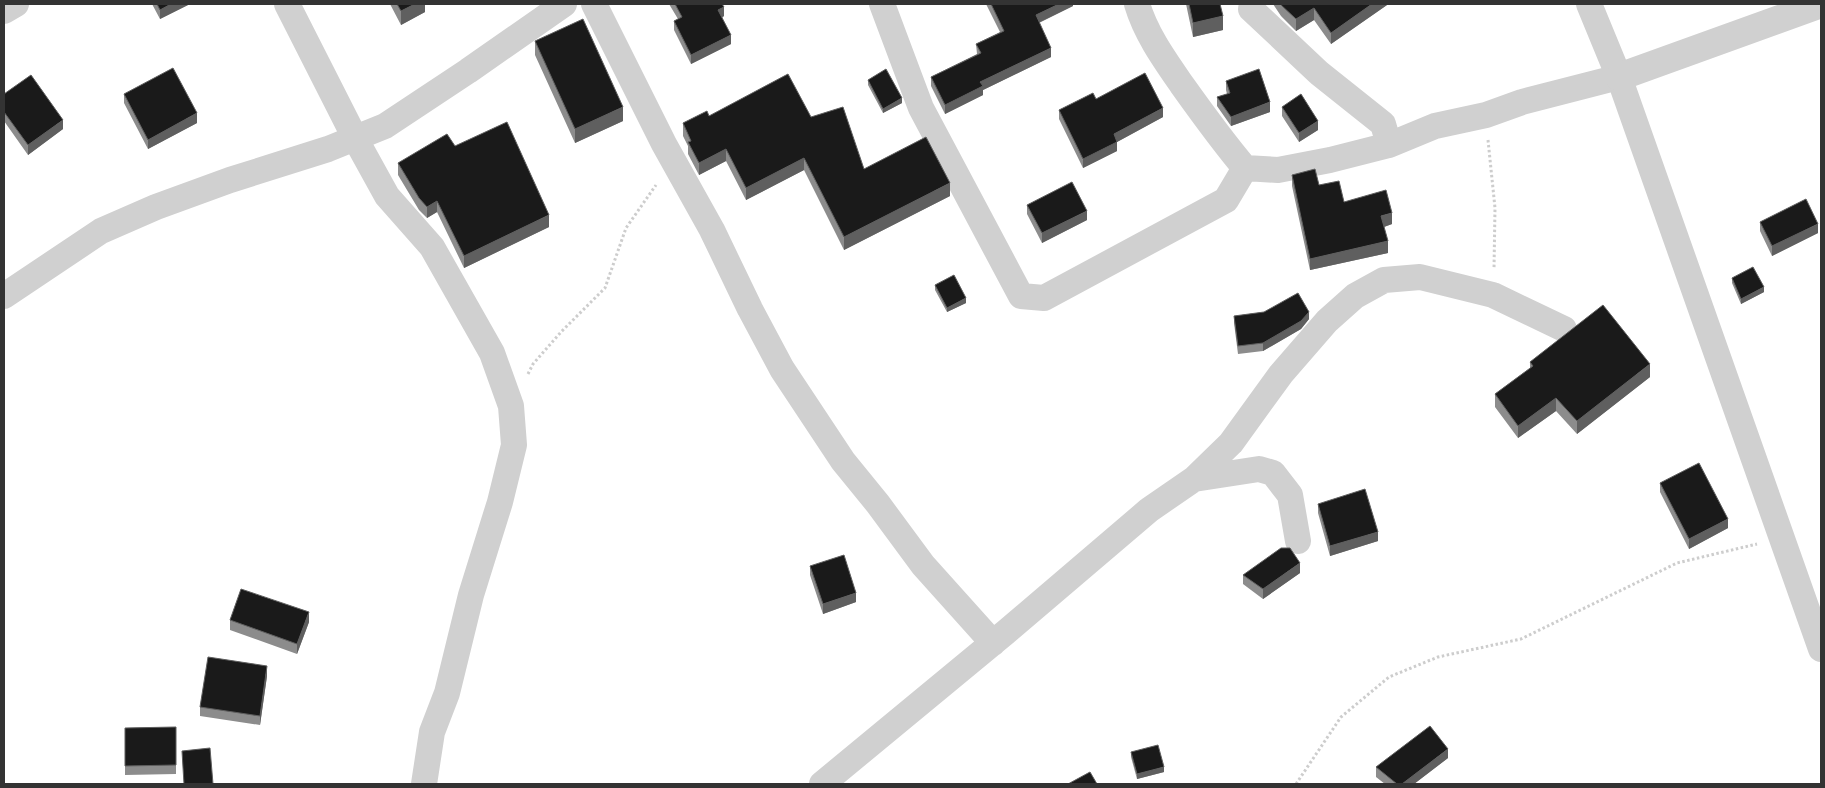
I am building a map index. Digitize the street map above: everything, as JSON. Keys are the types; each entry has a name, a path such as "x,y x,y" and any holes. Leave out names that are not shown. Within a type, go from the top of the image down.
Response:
{"street":[{"path":"4,11 16,4"},
{"path":"287,4 355,138 387,196 432,247 492,353 511,406 514,446 500,502 471,595 447,693 432,732 424,784"},
{"path":"4,296 101,231 156,207 230,180 328,149 386,126 564,4"},
{"path":"594,4 664,144 712,230 782,369 810,414 843,462 878,504 923,565 993,643"},
{"path":"882,4 921,108 1021,296 1044,298 1226,200 1244,168"},
{"path":"1137,4 1142,22 1167,64 1212,128 1244,168 1278,170 1330,160 1389,145 1435,126 1486,115 1564,90 1619,77 1821,4"},
{"path":"1589,4 1619,77 1821,649"},
{"path":"1251,9 1319,73 1383,124 1389,145"},
{"path":"822,784 993,643 1149,510 1194,480 1231,444 1281,374 1327,321 1355,296 1384,280 1420,277 1494,295 1564,329"},
{"path":"1194,480 1259,468 1273,473 1290,495 1298,541"}],"path":[{"path":"1486,115 1495,208 1494,295"},
{"path":"511,406 533,364 561,332 605,288 626,228 664,172 664,144"},
{"path":"1296,784 1341,717 1389,677 1438,657 1521,639 1677,563 1782,538"}],"building":[{"path":"157,4 171,4 160,10"},
{"path":"397,4 415,4 401,11"},
{"path":"675,4 722,4 724,7 718,10 731,35 691,55 674,21 682,17"},
{"path":"991,4 1059,4 1036,15 1051,48 980,82 983,86 945,105 931,77 981,53 976,44 1004,31"},
{"path":"1189,4 1220,4 1223,16 1193,23"},
{"path":"1280,4 1372,4 1331,33 1314,8 1296,19"},
{"path":"583,19 623,107 575,129 535,41"},
{"path":"173,68 197,113 148,140 124,94"},
{"path":"886,69 902,98 883,109 868,80"},
{"path":"1259,69 1270,102 1231,117 1217,97 1230,93 1226,81"},
{"path":"1145,73 1163,108 1114,134 1117,142 1083,159 1059,110 1093,93 1096,99"},
{"path":"788,74 811,117 843,107 864,169 926,137 950,183 844,237 804,158 746,188 726,149 699,163 688,142 691,141 683,123 707,111 709,116"},
{"path":"31,75 63,120 28,145 4,112 4,94"},
{"path":"1301,94 1318,121 1299,133 1282,107"},
{"path":"507,122 549,215 464,256 437,201 427,207 419,198 398,163 447,134 455,146"},
{"path":"1315,169 1319,185 1339,181 1344,202 1386,190 1392,213 1381,216 1388,241 1310,259 1292,175"},
{"path":"1072,182 1087,211 1042,233 1027,205"},
{"path":"1806,199 1818,224 1772,246 1760,222"},
{"path":"1753,267 1764,287 1741,299 1732,278"},
{"path":"954,275 966,298 947,308 935,285"},
{"path":"1298,293 1309,312 1301,321 1263,343 1238,346 1234,316 1264,312"},
{"path":"1603,305 1650,364 1577,421 1556,398 1518,426 1495,394 1533,366 1530,362"},
{"path":"1699,463 1728,519 1689,539 1660,483"},
{"path":"1365,489 1378,532 1330,546 1318,504"},
{"path":"1281,548 1290,548 1300,563 1263,589 1243,575"},
{"path":"844,555 856,593 823,604 810,566"},
{"path":"241,589 309,612 297,644 230,620"},
{"path":"208,657 267,666 260,716 200,707"},
{"path":"1430,726 1448,749 1402,784 1397,784 1376,767"},
{"path":"176,727 176,765 125,766 125,728"},
{"path":"1158,745 1164,767 1137,774 1131,752"},
{"path":"210,748 213,784 184,784 182,751"},
{"path":"1090,772 1097,784 1068,784"}]}
